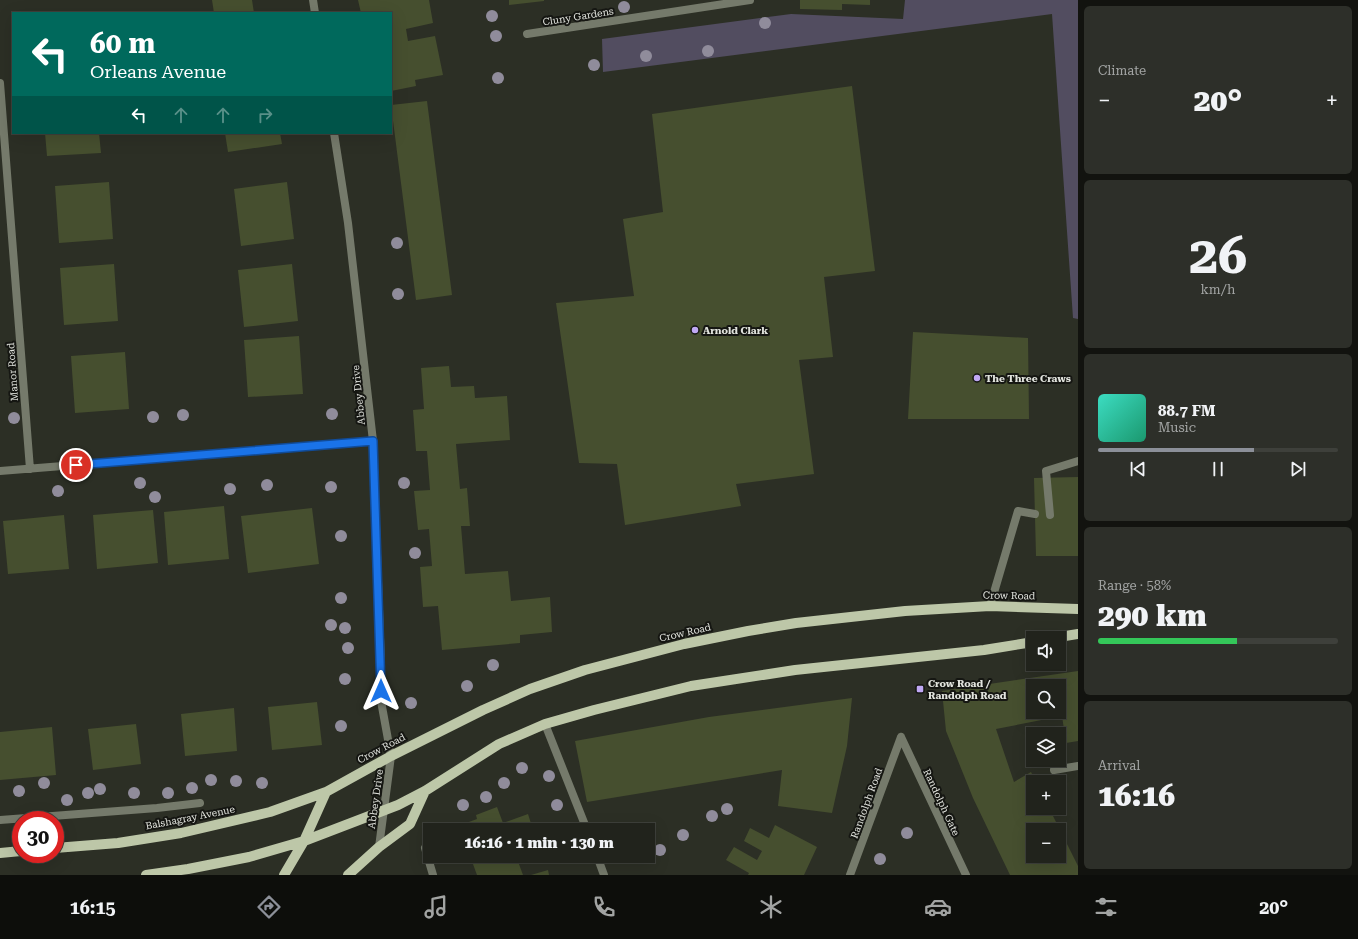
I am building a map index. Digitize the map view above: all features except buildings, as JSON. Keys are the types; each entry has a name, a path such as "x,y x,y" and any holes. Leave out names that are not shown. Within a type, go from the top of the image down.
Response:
{"main road":[{"name":"Crow Road","path":"326,792 392,756 483,710 530,689 585,670 684,644 796,623 905,611 990,606 1078,609"},
{"path":"1066,636 1078,634"},
{"path":"146,875 190,872 249,857 304,841 383,812 426,791 499,744 544,724 594,710 691,686 794,670 984,650 1026,643"},
{"path":"348,875 379,847 410,824 426,791"},
{"path":"284,875 304,841 326,792"},
{"name":"Balshagray Avenue","path":"64,847 118,843 181,833 270,812 326,792"},
{"path":"0,853 12,852"}],"street":[{"path":"313,0 315,12"},
{"name":"Cluny Gardens","path":"528,34 750,0"},
{"name":"Manor Road","path":"0,83 30,469"},
{"name":"Abbey Drive","path":"334,134 348,223 373,441 381,657 381,701 392,756 379,847"},
{"path":"0,471 373,441"},
{"path":"1050,515 1046,471 1078,461"},
{"path":"990,606 1018,511 1035,514"},
{"path":"544,724 584,823"},
{"name":"Randolph Road","path":"850,875 901,737"},
{"name":"Randolph Gate","path":"901,737 966,875"},
{"path":"1054,770 1078,766"},
{"name":"Balshagray Avenue","path":"0,820 157,808 200,803"},
{"path":"429,863 433,875"},
{"path":"600,863 604,875"}],"shaded area":[{"path":"905,0 1078,0 1078,319 1073,318 1052,14 603,72 602,39 791,14 903,19"}],"place":[{"name":"Arnold Clark","path":"695,330"},
{"name":"The Three Craws","path":"977,378"},
{"name":"Crow Road / Randolph Road","path":"920,689"}],"route":[{"path":"76,465 373,441 381,691"}]}
